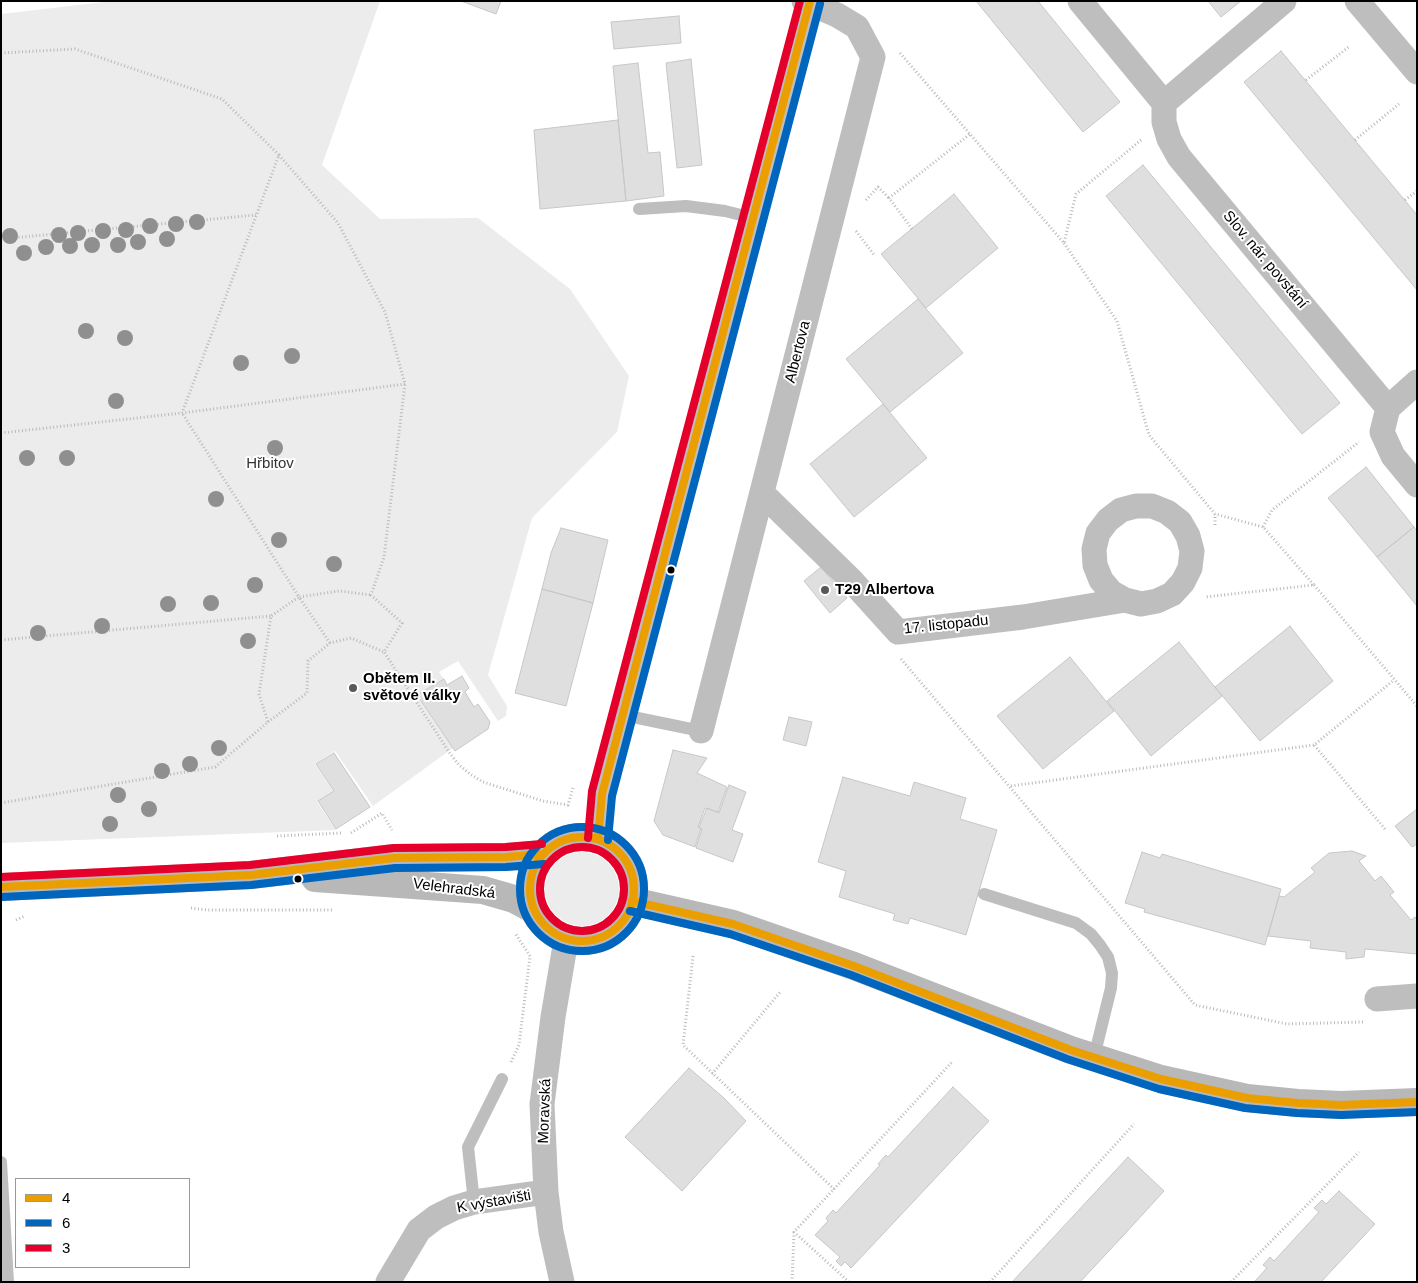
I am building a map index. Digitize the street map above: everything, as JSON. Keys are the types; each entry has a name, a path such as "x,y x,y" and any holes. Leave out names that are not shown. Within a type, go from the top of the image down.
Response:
{"main road":[{"name":"Velehradská","path":"566,940 552,933 541,923 533,909 529,895 530,880 534,866 543,854 555,844 569,838 584,837 598,839"},
{"path":"566,940 582,942 598,940 613,932 624,921 632,901 634,890 632,873 625,859 613,847 598,839"},
{"name":"Velehradská","path":"1,887 251,875 368,859 506,857 543,854"},
{"name":"Velehradská","path":"251,875 393,882 483,890 514,899 533,909"},
{"path":"632,901 741,927 854,966 1094,1057 1161,1080 1247,1098 1341,1105 1417,1102"}],"street":[{"path":"1080,1 1164,103 1284,1"},
{"path":"1356,1 1417,72"},
{"name":"Albertova","path":"598,839 602,794 808,2 837,15 857,27 873,58 701,731"},
{"name":"Slov. nár. povstání","path":"1164,103 1164,122 1169,139 1179,157 1388,408"},
{"path":"1417,382 1388,408 1382,432 1394,456 1417,484"},
{"name":"17. listopadu","path":"763,494 851,580 898,632 1022,617 1125,600 1141,604 1157,601 1172,594"},
{"path":"1125,600 1111,592 1101,580 1095,565 1094,548 1098,533 1108,520 1121,510 1136,506 1152,506 1167,512 1180,522 1188,536 1192,552 1190,568 1183,582 1172,594"},
{"name":"Moravská","path":"562,1282 551,1232 546,1192 542,1104 553,1017 566,940"},
{"path":"1377,999 1417,996"},
{"name":"K výstavišti","path":"388,1282 419,1230 436,1217 454,1208 474,1202 546,1192"}],"lane":[{"path":"639,209 686,206 725,210 753,218"},
{"path":"623,715 701,731"},
{"path":"984,894 1076,923 1091,934 1100,944 1108,957 1112,973 1111,988 1094,1057"},
{"path":"474,1202 468,1147 502,1079"},
{"path":"1,1162 8,1282"}],"path":[{"path":"1306,80 1350,46"},
{"path":"1,53 76,49 222,98 278,155 338,223 385,312 405,384 384,557 371,595"},
{"path":"899,51 1064,243 1117,321 1149,435 1215,514 1263,527 1417,706"},
{"path":"1355,140 1399,104"},
{"path":"889,198 970,134"},
{"path":"1064,243 1076,194 1144,138"},
{"path":"182,414 278,155"},
{"path":"860,207 878,187 912,228"},
{"path":"1405,200 1417,190"},
{"path":"1,239 256,215"},
{"path":"852,226 875,256"},
{"path":"1,433 182,414 405,384"},
{"path":"182,414 330,643"},
{"path":"1263,527 1272,510 1361,440"},
{"path":"1172,594 1210,598 1314,585"},
{"path":"1,640 271,616 299,597 339,590 371,595 402,623 384,652"},
{"path":"268,722 259,694 271,616"},
{"path":"1,803 215,767 268,722 307,693 308,661 330,643 351,638 384,652 449,752 459,765 470,774 484,782 543,801 568,805 574,786"},
{"path":"897,654 1196,1005 1286,1024 1369,1022"},
{"path":"1011,786 1314,745 1394,680"},
{"path":"1314,745 1385,829"},
{"path":"350,833 382,813 394,832 387,833"},
{"path":"277,836 357,834"},
{"path":"182,907 207,910 333,910"},
{"path":"16,920 29,914"},
{"path":"502,1079 520,1045 530,956 514,931"},
{"path":"693,956 683,1045 835,1190"},
{"path":"712,1074 781,991"},
{"path":"792,1282 794,1232 953,1061"},
{"path":"990,1282 1134,1124"},
{"path":"1231,1282 1359,1152"},
{"path":"794,1232 848,1282"}],"green space":[{"name":"Hřbitov","path":"113,1 380,1 322,165 380,219 478,218 570,289 629,376 617,432 532,518 488,675 507,706 506,716 498,721 458,661 439,672 444,679 417,696 453,748 373,806 335,751 315,764 333,791 317,802 336,830 1,843 1,14"},
{"path":"589,852 609,862 617,875 619,889 617,903 609,916 596,924 575,926 555,916 547,903 545,882 555,862 568,854"}],"building":[{"path":"461,1 501,1 496,14"},
{"path":"976,1 1038,1 1120,102 1083,132"},
{"path":"1208,1 1241,1 1221,17"},
{"path":"679,16 681,43 614,49 611,22"},
{"path":"1281,51 1417,215 1417,290 1244,82"},
{"path":"691,59 702,165 677,168 666,63"},
{"path":"638,63 648,153 660,152 664,196 626,201 613,66"},
{"path":"618,120 626,201 540,209 534,130"},
{"path":"1143,165 1340,403 1302,434 1106,196"},
{"path":"954,194 998,248 926,308 881,254"},
{"path":"918,299 963,353 890,412 846,359"},
{"path":"883,404 927,458 854,517 810,464"},
{"path":"1366,467 1414,527 1377,557 1328,498"},
{"path":"1414,527 1417,531 1417,606 1377,557"},
{"path":"561,528 608,540 593,603 542,589 551,553"},
{"name":"T29 Albertova","path":"821,567 847,598 830,613 804,581"},
{"path":"542,589 593,603 566,706 515,693"},
{"path":"1290,626 1333,681 1260,741 1215,687"},
{"path":"1179,642 1222,696 1151,756 1107,701"},
{"path":"1070,657 1114,711 1043,769 997,716"},
{"path":"462,676 469,688 465,692 474,707 478,704 490,722 488,729 455,751 417,695 444,679 447,685"},
{"path":"789,717 812,722 806,746 783,740"},
{"path":"673,750 707,758 697,773 727,787 718,812 705,808 698,827 701,828 695,847 663,835 654,821"},
{"path":"334,753 370,807 336,829 318,801 334,791 316,764"},
{"path":"843,777 910,796 914,782 966,798 960,819 997,830 966,935 910,918 908,924 893,920 895,914 839,897 846,871 818,862"},
{"path":"729,785 746,792 732,830 743,834 733,862 696,848 702,829 699,827 707,808 719,813"},
{"path":"1417,809 1417,844 1412,847 1395,826"},
{"path":"1352,851 1366,856 1359,861 1375,881 1381,876 1394,892 1390,895 1411,920 1415,917 1417,919 1417,954 1365,949 1364,957 1346,959 1346,952 1310,948 1311,941 1268,936 1279,896 1284,897 1315,872 1311,868 1329,853"},
{"path":"1142,852 1160,858 1162,854 1281,889 1265,945 1144,912 1145,909 1125,903"},
{"path":"689,1068 724,1098 746,1121 682,1191 625,1137"},
{"path":"953,1087 989,1121 851,1268 845,1262 841,1266 836,1261 840,1257 815,1235 828,1221 826,1218 833,1210 836,1213 880,1165 878,1164 886,1155 888,1157"},
{"path":"1128,1157 1164,1191 1122,1237 1080,1282 1012,1282"},
{"path":"1339,1191 1375,1224 1321,1282 1254,1282 1267,1268 1263,1265 1270,1257 1274,1261 1319,1212 1314,1208 1322,1200 1326,1204"}],"transit line":[{"name":"3","path":"588,838 592,791 800,1"},
{"name":"4","path":"598,839 602,794 810,1"},
{"name":"6","path":"608,840 612,796 820,4"},
{"name":"6","path":"582,827 606,831 626,845 640,865 644,889 640,913 626,933 606,947 582,951 558,947 538,933 524,913 520,889 524,865 538,845 558,831 582,827"},
{"name":"4","path":"582,837 602,841 619,852 630,869 634,889 630,909 619,926 602,937 582,941 562,937 545,926 534,909 530,889 534,869 545,852 562,841 582,837"},
{"name":"3","path":"1,877 250,865 394,848 506,847 542,844"},
{"name":"3","path":"582,847 598,850 612,859 621,873 624,889 621,905 612,919 598,928 582,931 566,928 552,919 543,905 540,889 543,873 552,859 566,850 582,847"},
{"name":"4","path":"1,887 251,875 394,858 506,857 543,854"},
{"name":"6","path":"1,897 251,885 395,868 506,867 544,864"},
{"name":"4","path":"632,901 733,924 854,966 1071,1050 1161,1079 1247,1098 1298,1103 1341,1105 1417,1102"},
{"name":"6","path":"630,911 730,934 851,975 1067,1059 1159,1089 1245,1108 1297,1113 1341,1115 1417,1112"}],"place":[{"name":"T29 Albertova","path":"825,590"},
{"name":"Obětem II. světové války","path":"353,688"}]}
